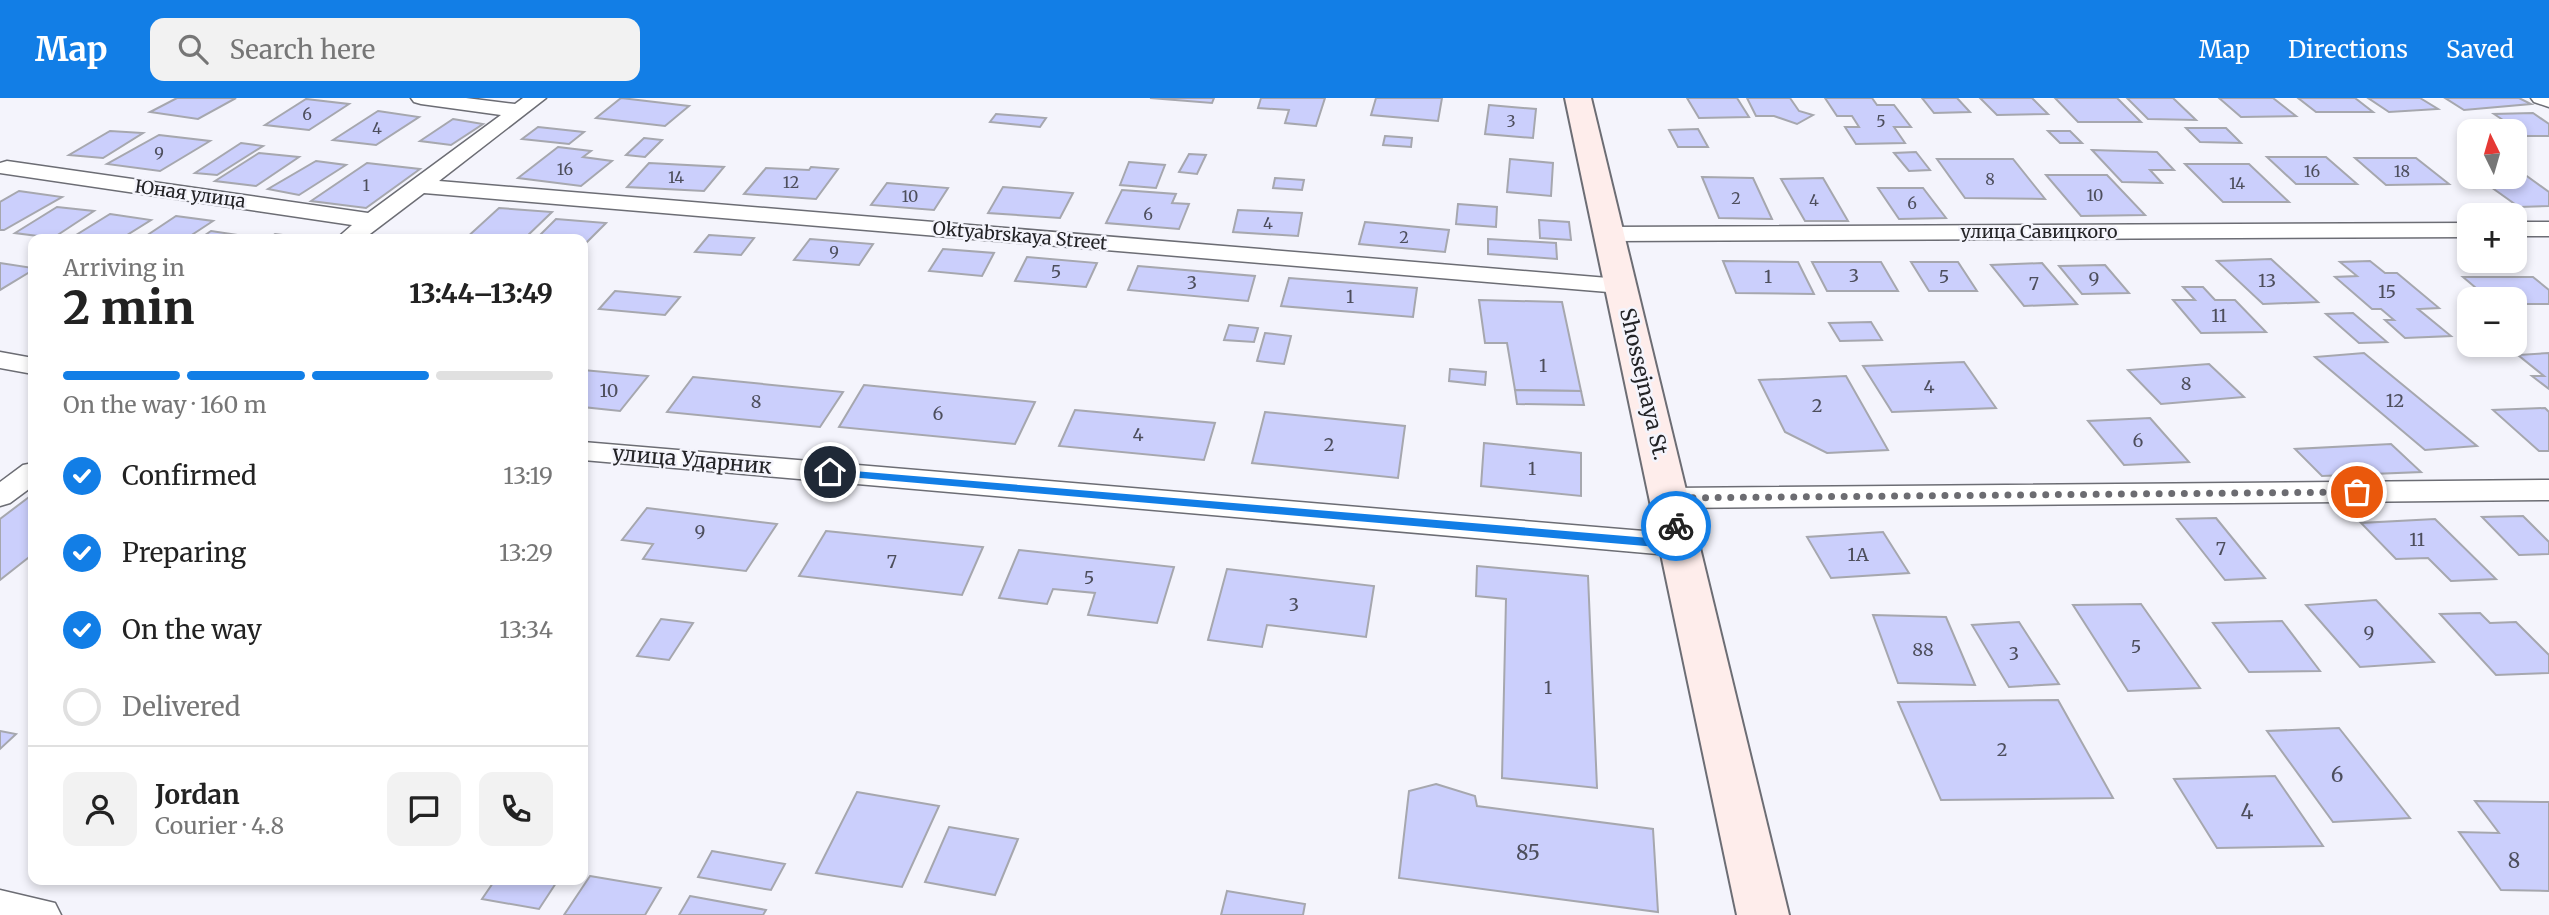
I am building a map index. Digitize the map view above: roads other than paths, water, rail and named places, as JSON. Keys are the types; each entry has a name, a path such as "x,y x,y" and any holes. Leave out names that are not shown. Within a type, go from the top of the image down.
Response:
{"street":[{"path":"421,98 517,111"},
{"path":"355,234 536,98"},
{"name":"Shossejnaya St.","path":"1578,98 1671,498 1763,915"},
{"path":"2540,98 2549,101"},
{"name":"Юная улица","path":"7,168 373,221"},
{"name":"Oktyabrskaya Street","path":"419,186 1620,286"},
{"path":"2527,229 2549,229"},
{"name":"улица Савицкого","path":"1610,234 2457,230"},
{"path":"0,360 28,365"},
{"name":"улица Ударник","path":"588,451 1680,545"},
{"path":"0,496 28,476"},
{"path":"1671,498 2549,490"},
{"path":"0,907 41,915"}]}
